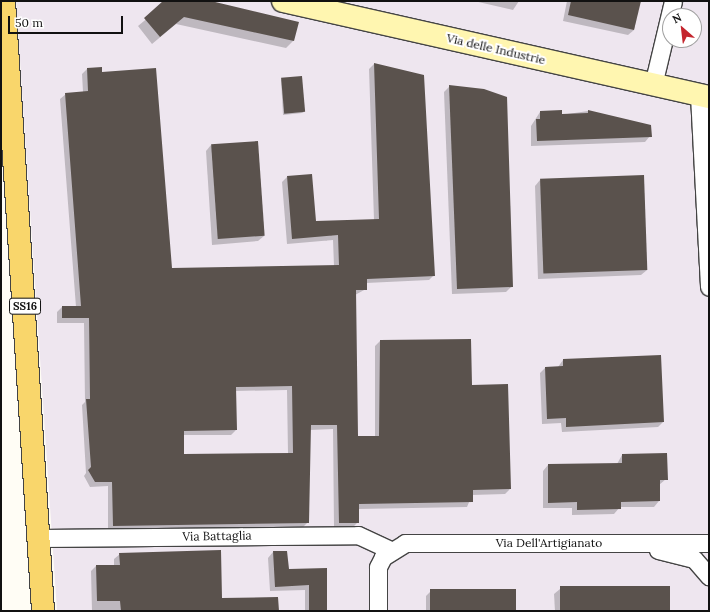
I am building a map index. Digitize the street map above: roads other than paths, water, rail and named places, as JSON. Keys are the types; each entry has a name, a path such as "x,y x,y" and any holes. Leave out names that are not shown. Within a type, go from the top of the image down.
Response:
{"main road":[{"name":"SS16","path":"4,1 40,538 43,611"}],"street":[{"name":"Via delle Industrie","path":"283,1 704,96"},
{"path":"653,85 673,1"},
{"path":"704,96 709,287"},
{"name":"Via Battaglia","path":"40,538 358,535 390,550"},
{"name":"Via Dell'Artigianato","path":"390,550 414,543 709,543"},
{"path":"637,543 694,559 709,576"},
{"path":"378,611 378,567 390,550"}]}
